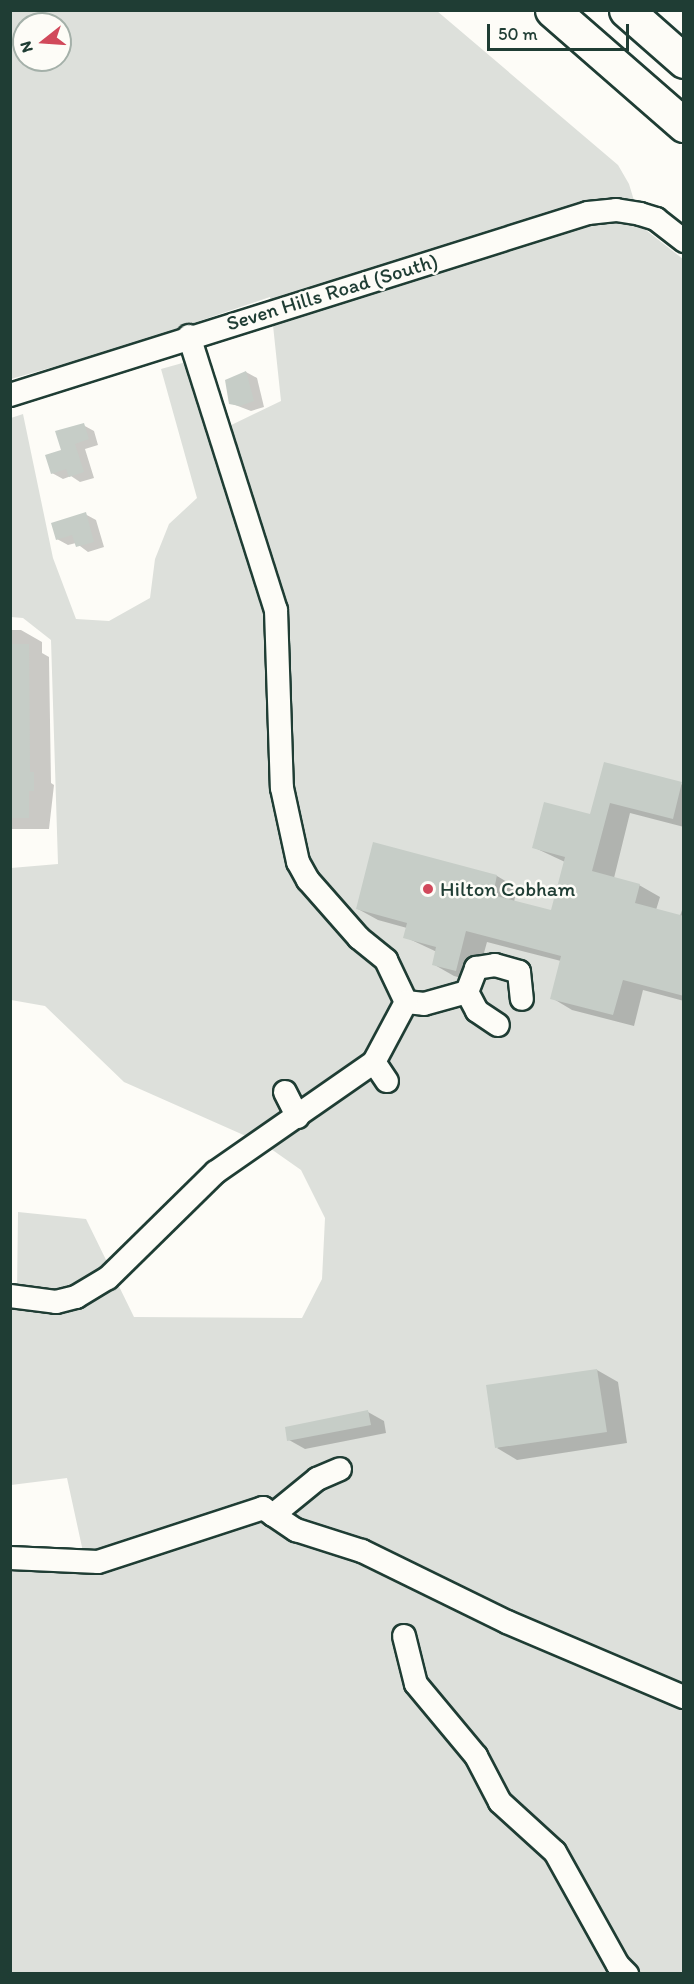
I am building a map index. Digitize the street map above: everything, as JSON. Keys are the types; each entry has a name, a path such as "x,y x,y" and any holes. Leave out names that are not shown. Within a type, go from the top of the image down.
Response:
{"highway":[{"path":"538,10 620,70"},
{"path":"552,10 684,125"},
{"path":"626,10 684,59"},
{"path":"645,10 684,59"}],"lane":[{"name":"Seven Hills Road (South)","path":"10,395 189,336 588,213 616,210 656,219 684,241"},
{"path":"189,336 276,610 282,788 291,843 308,880 359,938 386,960 406,1002"},
{"path":"498,1025 477,1011 467,992 476,968 495,965 519,972 522,999"},
{"path":"406,1002 424,1004 467,992"},
{"path":"10,1296 56,1302 92,1289 216,1172 374,1062 406,1002"},
{"path":"374,1062 387,1082"},
{"path":"285,1092 298,1117"},
{"path":"273,1515 317,1479 340,1469"},
{"path":"10,1558 98,1562 263,1508 296,1530 362,1551 507,1622 684,1697"},
{"path":"404,1636 416,1684 443,1712 476,1756 500,1802 555,1852 618,1965 627,1974"}],"shaded area":[{"path":"10,11 437,11 618,165 629,184 642,227 683,259 683,1973 11,1973 11,1558 85,1561 67,1478 11,1485 10,1293 17,1293 18,1212 86,1219 134,1317 302,1318 322,1279 325,1218 301,1170 264,1144 124,1082 45,1006 11,1000 11,868 58,864 51,640 23,618 11,617 11,418 23,414 53,558 76,619 109,621 150,598 155,559 169,524 197,498 161,369 186,362 219,431 281,401 270,297 120,348 11,379"}],"building":[{"path":"246,371 254,401 240,406 229,404 225,380"},
{"path":"84,423 89,439 75,444 84,472 69,477 66,469 51,474 45,455 61,450 55,431"},
{"path":"86,512 94,542 76,547 72,535 56,540 51,523"},
{"path":"10,644 29,644 30,772 34,772 34,791 29,791 29,818 10,818"},
{"name":"Hilton Cobham","path":"604,762 682,782 673,819 610,803 592,871 640,884 635,903 684,916 684,996 623,980 613,1015 550,999 561,956 466,931 456,971 432,965 436,947 403,938 407,923 356,909 373,842 497,875 493,895 551,910 565,857 532,848 544,802 590,814"},
{"path":"597,1369 607,1432 495,1448 486,1385"},
{"path":"368,1410 371,1425 287,1441 285,1427"}],"place":[{"name":"Hilton Cobham","path":"428,889"}]}
